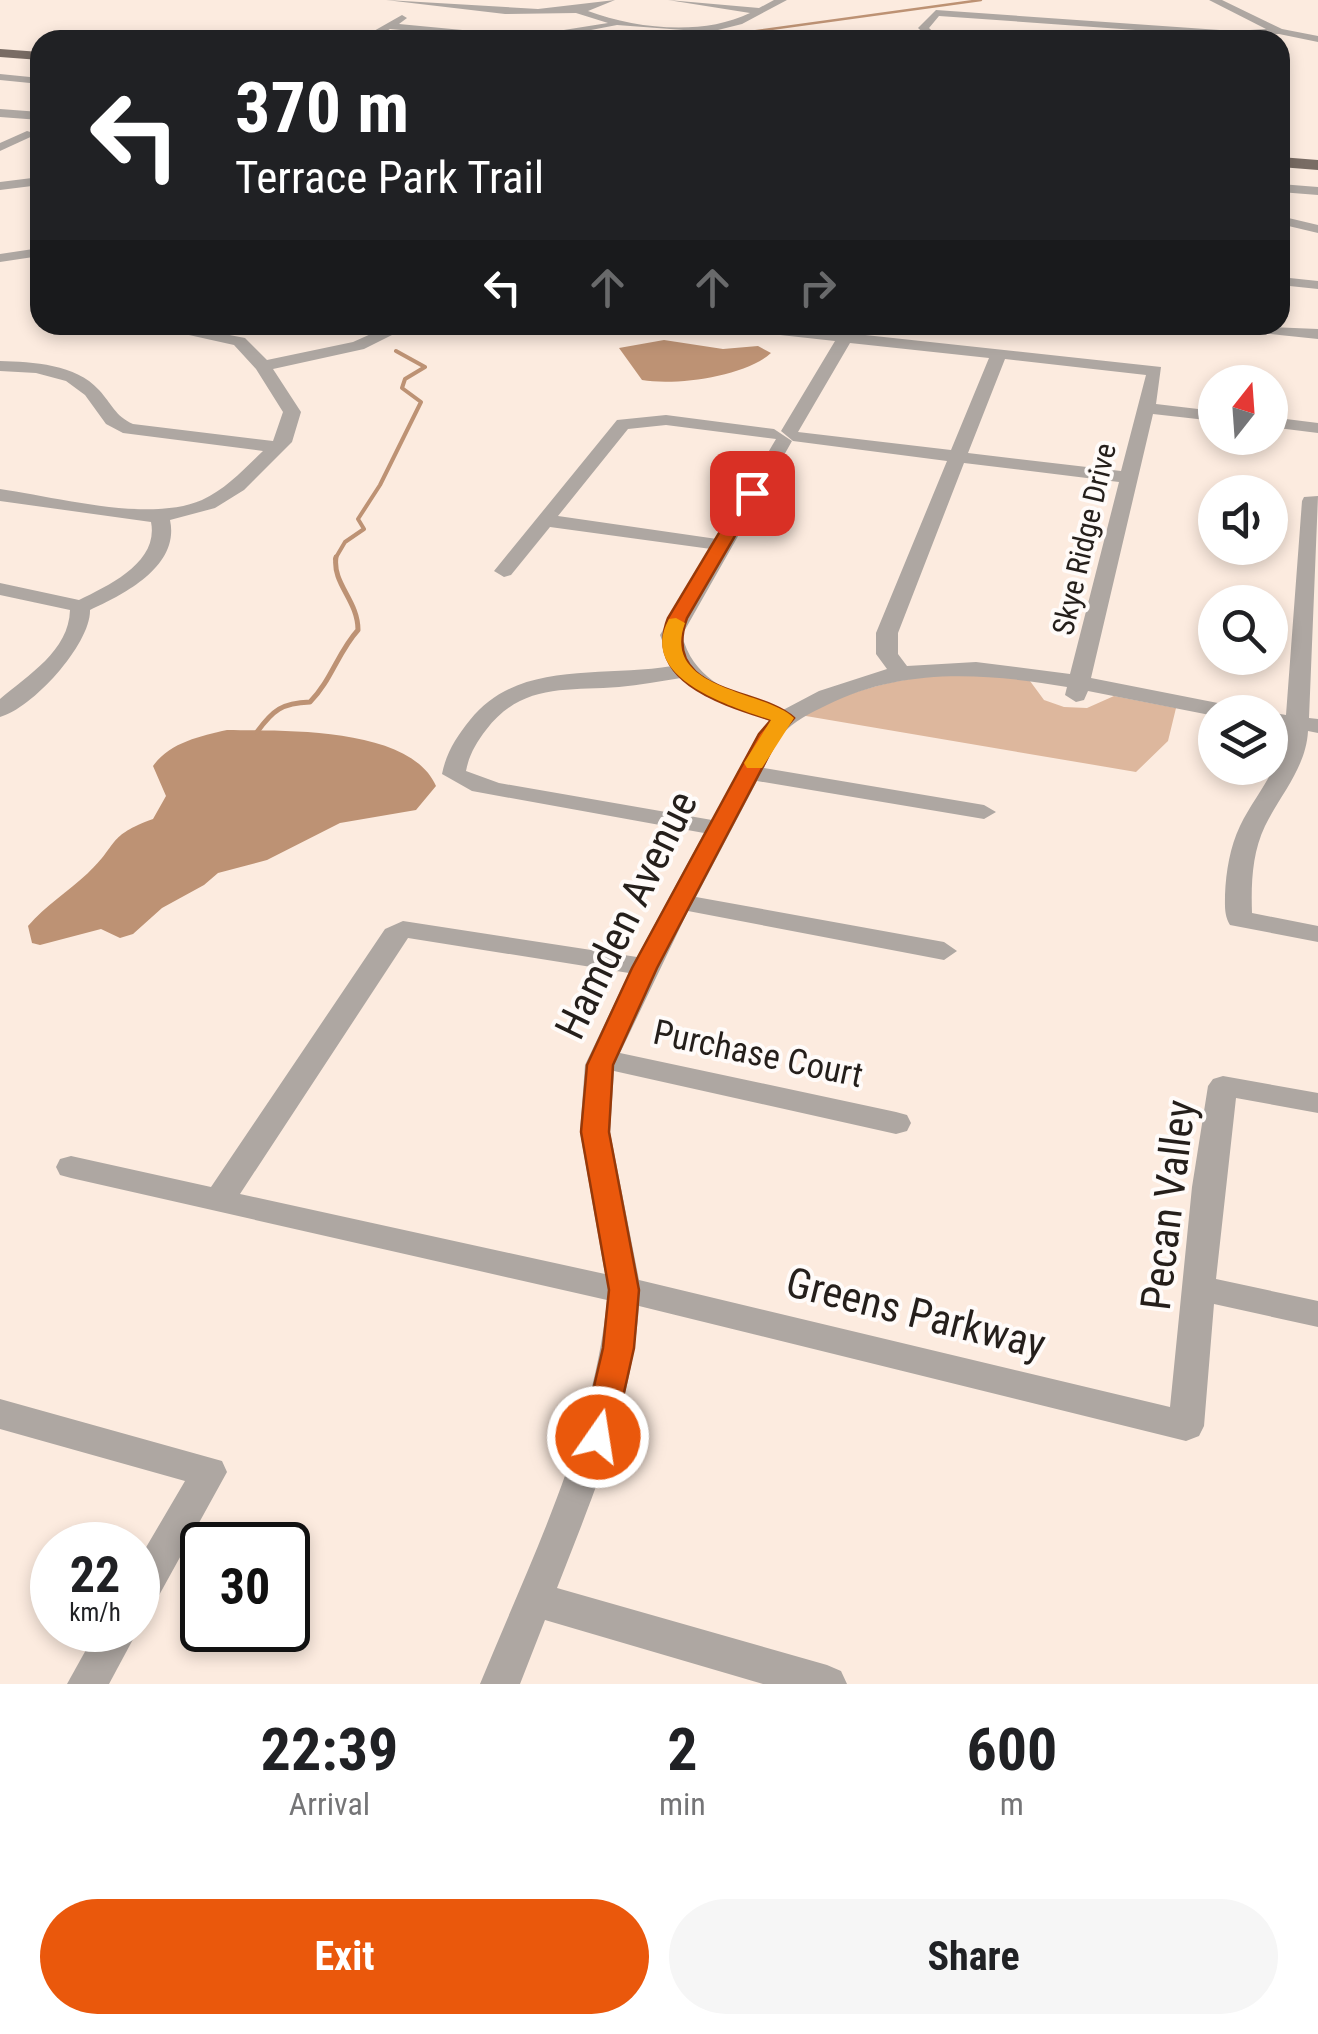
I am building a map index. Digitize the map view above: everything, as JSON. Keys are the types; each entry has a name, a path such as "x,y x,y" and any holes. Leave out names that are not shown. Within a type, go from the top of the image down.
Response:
{"main road":[{"path":"0,53 30,55"},
{"path":"1290,163 1318,165"}],"street":[{"path":"391,0 582,12 628,22 716,28 782,0"},
{"path":"582,12 599,8 610,0"},
{"path":"673,0 760,11"},
{"path":"1214,0 1277,30"},
{"path":"381,30 428,3"},
{"path":"926,30 931,16 959,15 1176,30"},
{"path":"577,30 628,22"},
{"path":"388,26 429,30"},
{"path":"1290,33 1318,39"},
{"path":"0,78 30,80"},
{"path":"0,113 30,115"},
{"path":"0,147 30,135"},
{"path":"0,186 30,182"},
{"path":"1290,189 1318,191"},
{"path":"1290,222 1318,229"},
{"path":"0,258 30,254"},
{"path":"1290,282 1318,285"},
{"path":"1290,331 1318,334"},
{"path":"0,495 160,517 221,498 286,438 292,412 263,366 239,341 206,335"},
{"path":"263,366 358,346 382,335"},
{"path":"848,335 672,635 673,652 683,671 732,700 784,718 836,692 902,674 986,669 1078,689 1198,707"},
{"path":"876,335 999,354 887,633 887,654 902,674"},
{"name":"Skye Ridge Drive","path":"999,354 1155,371 1078,689"},
{"path":"0,366 72,378 88,387 110,421 128,428 278,447"},
{"path":"1146,408 1198,414"},
{"path":"504,572 622,424 666,420 1130,478"},
{"path":"1288,424 1318,428"},
{"path":"1314,502 1308,725 1288,770 1255,822 1244,849 1237,893 1240,918 1318,934"},
{"path":"0,589 58,598 80,607 136,578 161,540 164,525 160,517"},
{"path":"544,520 721,546"},
{"path":"2,705 77,638 82,620 80,607"},
{"path":"683,671 604,681 562,679 528,686 498,700 456,756 454,774 472,784 499,790 721,829"},
{"name":"Hamden Avenue","path":"500,1684 598,1437 619,1348 624,1290 595,1132 603,1059 645,968 770,734 784,718"},
{"path":"750,773 984,812"},
{"path":"681,902 944,951"},
{"path":"220,1200 394,935 403,929 645,968"},
{"name":"Purchase Court","path":"603,1059 896,1123"},
{"name":"Pecan Valley","path":"1186,1426 1223,1086 1318,1103"},
{"name":"Greens Parkway","path":"71,1166 624,1290 1186,1426"},
{"path":"1199,1288 1318,1314"},
{"path":"0,1414 208,1472 160,1557"},
{"path":"533,1599 827,1684"},
{"path":"87,1684 105,1652"}],"shaded area":[{"path":"664,340 723,349 758,346 771,353 728,373 657,382 642,380 619,348"},
{"path":"947,674 1030,681 1044,700 1064,707 1087,708 1114,696 1176,708 1168,741 1136,772 800,715 872,687"},
{"path":"227,730 310,732 373,742 422,766 436,786 416,810 340,823 267,860 218,873 162,908 133,934 120,938 101,929 40,945 32,943 28,926 35,918 88,873 120,836 153,819 166,796 153,766 160,758 186,742"}],"waterway":[{"path":"764,30 981,0"},
{"path":"336,557 345,542 364,529 358,519 380,485 421,402 402,388 405,379 425,367 396,351"},
{"path":"257,732 279,709 310,702 358,630 354,610 338,576 336,557"}],"slow traffic":[{"path":"676,623 673,652 683,671 732,700 784,718 770,734 755,763"}],"route":[{"path":"598,1437 619,1348 624,1290 595,1132 600,1065 645,968 770,734 784,718 732,700 700,683 683,671 673,652 672,635 678,618 752,493"}]}
